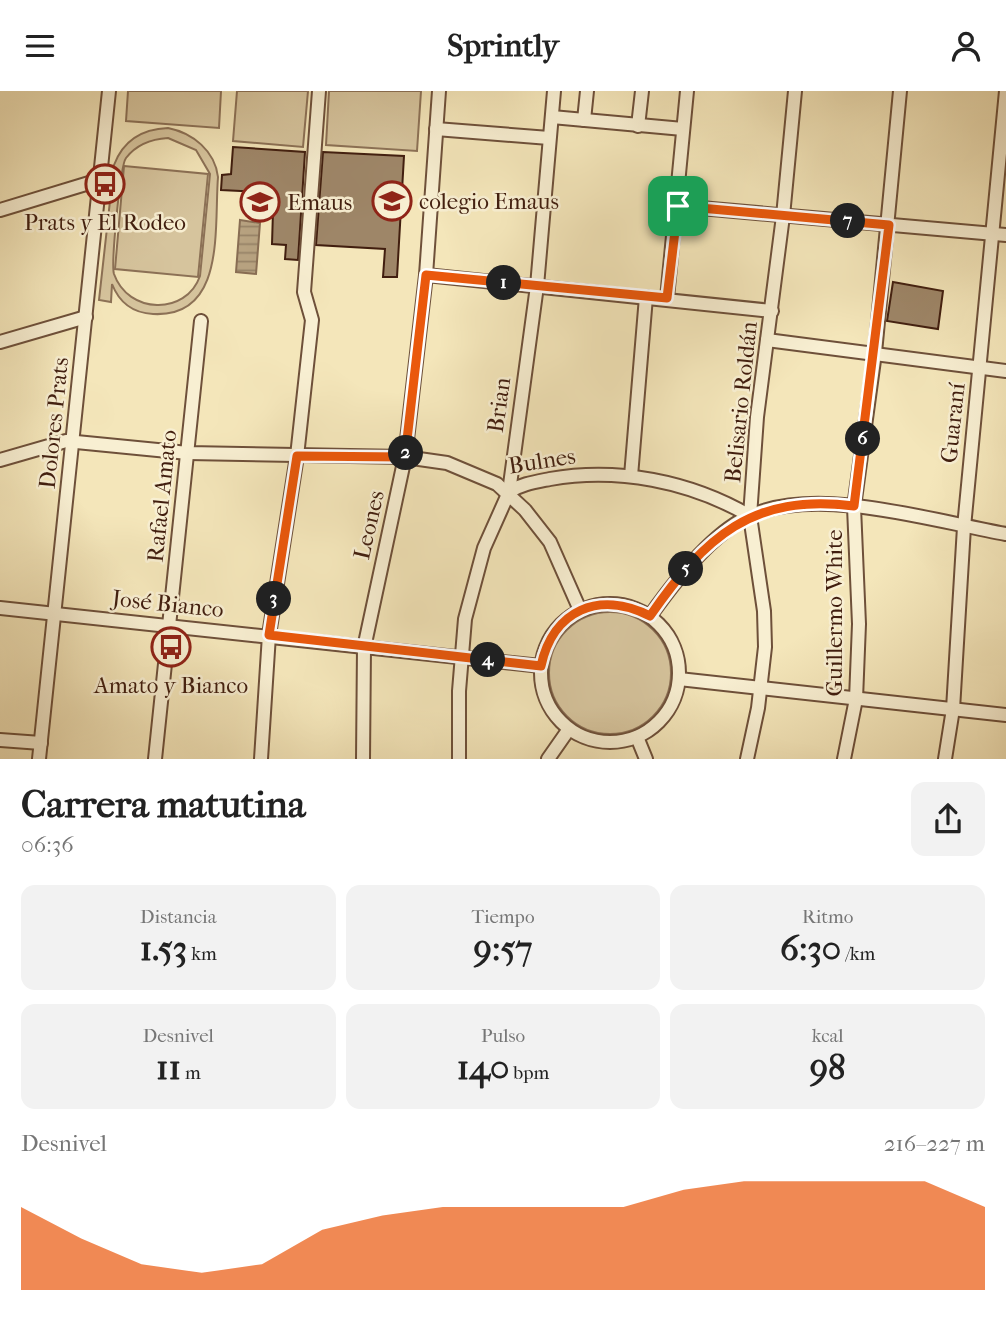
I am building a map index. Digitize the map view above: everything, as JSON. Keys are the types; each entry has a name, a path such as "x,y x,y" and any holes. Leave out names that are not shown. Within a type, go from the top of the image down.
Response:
{"street":[{"name":"Dolores Prats","path":"39,759 109,91"},
{"path":"261,759 269,635 297,456 312,320 304,292 319,91"},
{"name":"Leones","path":"363,759 364,647 405,457 426,275 439,91"},
{"name":"Brian","path":"459,759 460,656 465,619 477,571 509,492 537,286 554,91"},
{"path":"584,121 587,91"},
{"path":"639,126 642,91"},
{"path":"667,298 678,206 687,91"},
{"name":"Belisario Roldán","path":"747,759 761,688 764,611 750,516 795,91"},
{"name":"Guillermo White","path":"844,759 856,699 859,624 854,506 875,353 900,91"},
{"name":"Guaraní","path":"945,759 953,709 964,527 980,367 1000,235 1006,91"},
{"path":"552,117 683,129"},
{"path":"436,129 549,138"},
{"path":"0,210 99,180"},
{"path":"678,206 1000,235"},
{"path":"426,275 772,311"},
{"path":"631,476 646,297"},
{"path":"0,342 86,317"},
{"name":"Rafael Amato","path":"155,759 201,321"},
{"path":"767,340 1006,371"},
{"name":"Bulnes","path":"0,460 53,443 72,441 188,453 405,457 463,468 509,492 521,485 567,476 631,476 682,488 750,516"},
{"path":"509,492 550,542 580,610"},
{"path":"650,616 696,558 750,516 808,503 854,506 1006,534"},
{"path":"615,604 650,616 673,644 679,679 675,697 666,714 653,727 637,737 614,742 590,739 569,729 553,712 543,691 541,666 552,634 580,610 597,605 615,604"},
{"name":"José Bianco","path":"0,608 541,666"},
{"path":"679,679 1006,715"},
{"path":"548,759 569,729"},
{"path":"637,737 646,759"},
{"path":"0,740 41,743"}],"shaded area":[{"path":"128,91 221,91 219,128 126,121"},
{"path":"237,91 308,91 303,147 233,141"},
{"path":"329,91 421,91 417,151 326,145"},
{"path":"159,129 177,130 194,139 207,151 218,177 215,244 205,286 193,301 177,311 153,314 128,305 112,284 111,302 99,300 114,165 128,143 142,134","holes":["168,138 196,150 210,174 200,276 193,289 183,298 157,305 144,303 131,297 114,274 117,215 126,158 145,143"]},
{"path":"124,166 208,174 198,277 115,269"},
{"path":"240,220 260,223 256,274 236,272"},
{"path":"610,612 634,616 653,630 667,649 671,673 667,697 653,716 634,730 610,734 586,730 567,716 553,697 549,673 553,649 567,630 586,616"}],"building":[{"path":"233,147 305,152 298,260 285,259 286,245 272,244 273,211 262,210 262,192 221,190 222,175 231,174"},
{"path":"323,152 404,156 397,277 383,277 385,249 316,245"},
{"path":"893,282 943,291 938,329 887,321"}],"place":[{"name":"Prats y El Rodeo","path":"105,184"},
{"name":"colegio Emaus","path":"392,201"},
{"name":"Emaus","path":"260,202"},
{"name":"Amato y Bianco","path":"171,647"}],"route":[{"path":"678,206 889,225 854,506 808,503 780,507 750,516 713,542 696,558 678,577 650,616 615,604 580,610 564,620 552,634 544,650 541,666 269,635 297,456 405,457 426,275 667,298 678,206"}]}
